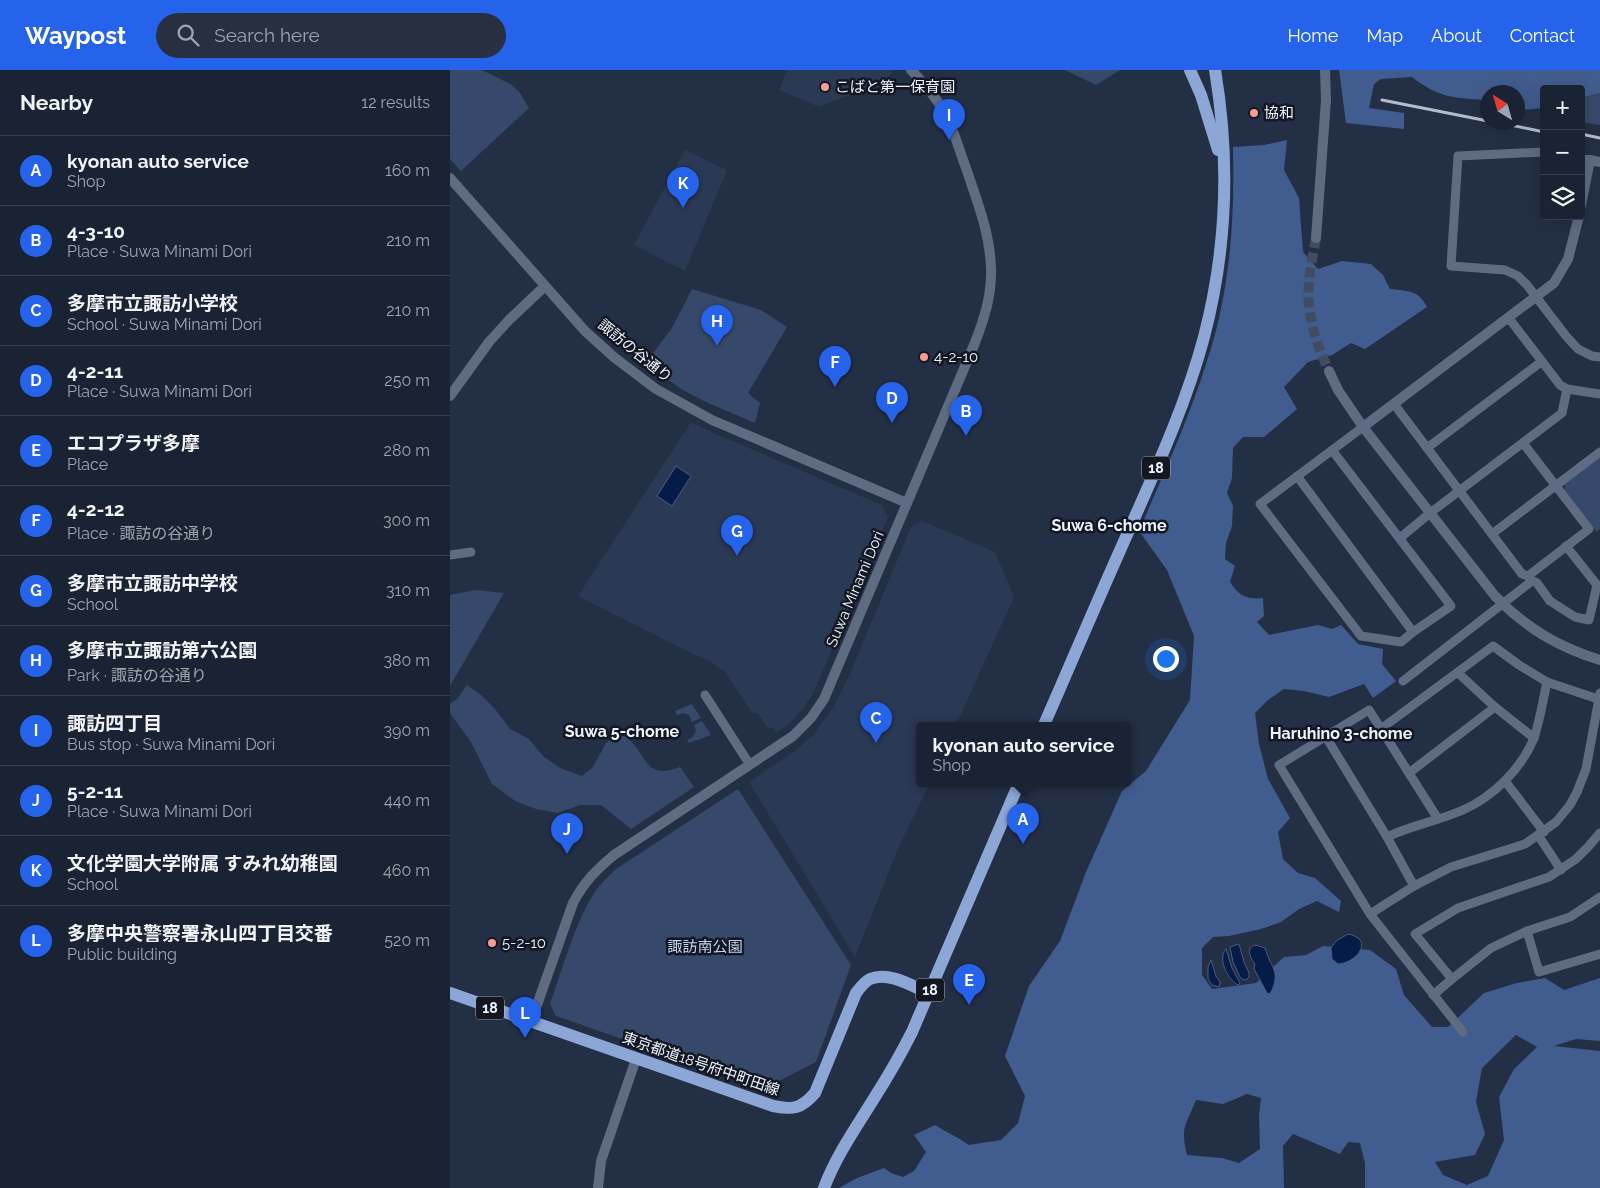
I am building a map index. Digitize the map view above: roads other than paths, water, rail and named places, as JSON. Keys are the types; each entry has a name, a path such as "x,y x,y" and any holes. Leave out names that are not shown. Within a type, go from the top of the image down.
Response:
{"main road":[{"name":"18","path":"1190,70 1202,95 1212,128 1220,164 1224,197"},
{"name":"18","path":"1045,722 1148,487 1187,389 1204,337 1218,269 1224,197 1222,119 1215,70"},
{"name":"18","path":"824,1188 831,1168 840,1151 902,1052 1017,787"},
{"name":"東京都道18号府中町田線","path":"450,993 636,1059 785,1109 796,1108 805,1104 815,1093 856,993 863,984 871,979 881,977 893,978 928,993"}],"street":[{"name":"Suwa Minami Dori","path":"530,1022 574,903 581,888 596,870 614,855 793,736 811,718 824,699 981,327 989,295 991,267 989,242 983,218 956,139 945,114 936,99 911,70"},
{"path":"1316,238 1326,100 1326,70"},
{"path":"1540,152 1458,156 1451,266 1505,270 1518,276 1578,349 1600,358"},
{"path":"1585,185 1590,161"},
{"name":"諏訪の谷通り","path":"450,178 585,330 615,358 656,389 712,420 907,502"},
{"path":"1332,450 1452,606 1401,642 1360,636 1260,504 1554,283 1568,259 1578,220"},
{"path":"450,396 489,342 545,286"},
{"path":"1508,317 1560,386 1567,389 1600,394"},
{"path":"1427,448 1541,362"},
{"path":"1330,371 1338,390 1363,427 1482,581 1503,604 1520,620 1542,636 1568,649 1600,660"},
{"path":"1400,538 1562,413 1567,389"},
{"path":"1394,404 1522,574 1537,583 1550,601 1575,618 1589,620 1597,585 1566,546"},
{"path":"1403,681 1528,584 1530,578 1566,546 1589,529 1523,443"},
{"path":"1492,534 1600,452"},
{"path":"1297,476 1413,632"},
{"path":"450,555 471,552"},
{"path":"1370,914 1435,874 1451,867 1525,844 1541,834 1561,817 1578,792 1586,769 1600,695 1547,682 1493,646 1382,728"},
{"path":"1458,673 1495,707 1534,738"},
{"path":"1387,838 1410,828 1464,810 1487,797 1505,781 1520,762 1534,738 1547,682"},
{"path":"705,695 750,765"},
{"path":"1409,773 1495,707"},
{"path":"1438,819 1369,710 1279,765 1370,914 1463,1032"},
{"path":"1326,737 1414,886"},
{"path":"1505,781 1541,834 1561,870"},
{"path":"1452,979 1415,934 1458,908 1549,878 1588,847 1600,833"},
{"path":"1433,995 1491,948 1527,931 1570,917 1600,896"},
{"path":"1527,931 1539,972 1600,954"},
{"path":"598,1188 601,1161 636,1059"}],"tunnel":[{"path":"1316,238 1309,279 1309,304 1316,339 1329,371"}],"railway":[{"path":"1382,100 1480,119"},
{"path":"1525,128 1540,131"},
{"path":"1585,135 1600,138"}],"place":[{"name":"こばと第一保育園","path":"825,87"},
{"name":"協和","path":"1254,113"},
{"name":"諏訪四丁目","path":"949,140"},
{"name":"文化学園大学附属 すみれ幼稚園","path":"683,208"},
{"name":"多摩市立諏訪第六公園","path":"717,346"},
{"name":"4-2-10","path":"924,357"},
{"name":"4-2-12","path":"835,387"},
{"name":"4-2-11","path":"892,423"},
{"name":"4-3-10","path":"966,436"},
{"name":"多摩市立諏訪中学校","path":"737,556"},
{"name":"多摩市立諏訪小学校","path":"876,743"},
{"name":"kyonan auto service","path":"1023,844"},
{"name":"5-2-11","path":"567,854"},
{"name":"5-2-10","path":"492,943"},
{"name":"エコプラザ多摩","path":"969,1005"},
{"name":"多摩中央警察署永山四丁目交番","path":"525,1038"}],"district":[{"name":"Suwa 6-chome","path":"1109,525"},
{"name":"Suwa 5-chome","path":"622,731"},
{"name":"Haruhino 3-chome","path":"1341,733"}],"park label":[{"name":"諏訪南公園","path":"705,947"}]}
